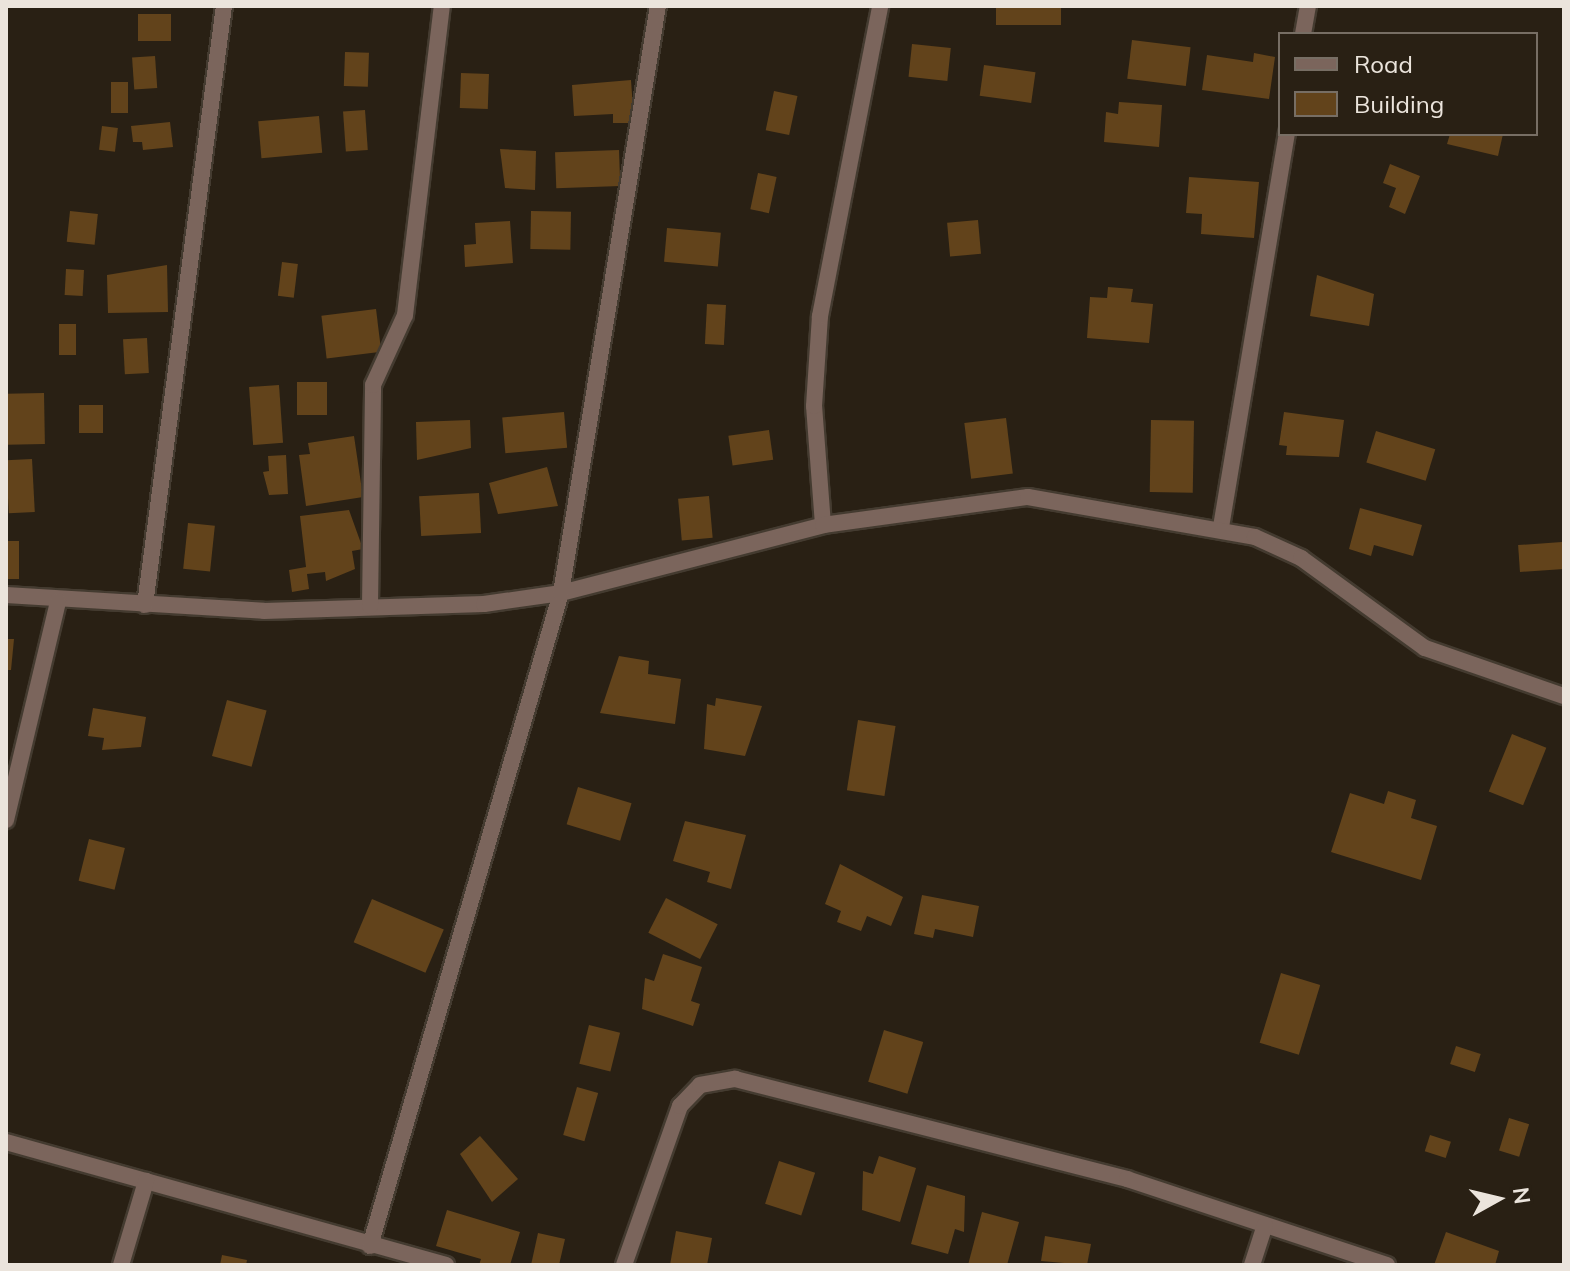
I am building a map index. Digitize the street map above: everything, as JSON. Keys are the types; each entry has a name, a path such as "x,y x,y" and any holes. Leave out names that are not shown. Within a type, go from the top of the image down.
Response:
{"street":[{"path":"145,605 224,6"},
{"path":"370,606 373,385 405,315 442,6"},
{"path":"379,1254 561,593 658,6"},
{"path":"823,525 814,406 820,316 880,6"},
{"path":"1303,32 1308,6"},
{"path":"1221,527 1287,136"},
{"path":"6,595 145,605 484,604 561,593 823,525 1028,497 1221,527 1301,558 1425,648 1564,696"},
{"path":"6,820 58,601"},
{"path":"624,1265 680,1106 700,1085 735,1079 1127,1179 1387,1265"},
{"path":"6,1142 146,1181 379,1254 446,1265"},
{"path":"121,1265 146,1181"},
{"path":"1252,1265 1265,1225"}],"building":[{"path":"996,6 1061,6 1061,25 996,25"},
{"path":"138,14 171,14 171,41 138,41"},
{"path":"1132,40 1191,47 1186,86 1127,79"},
{"path":"912,44 951,48 947,81 909,77"},
{"path":"345,52 369,53 368,87 344,86"},
{"path":"1254,53 1275,57 1269,99 1202,90 1207,55 1253,62"},
{"path":"155,56 157,88 134,90 132,58"},
{"path":"984,65 1035,72 1031,103 980,96"},
{"path":"461,73 489,74 488,109 460,108"},
{"path":"631,80 634,123 613,123 613,114 574,116 572,85"},
{"path":"111,82 128,82 128,113 111,113"},
{"path":"774,91 797,96 789,135 766,130"},
{"path":"1119,102 1162,105 1159,147 1104,142 1106,112 1118,114"},
{"path":"365,110 368,150 346,151 343,112"},
{"path":"319,116 322,153 261,158 258,121"},
{"path":"170,122 173,147 143,150 142,142 133,142 131,126"},
{"path":"102,126 118,128 115,152 99,150"},
{"path":"1449,136 1503,136 1498,156 1447,144"},
{"path":"500,149 536,151 535,190 505,188"},
{"path":"619,150 620,186 556,188 555,152"},
{"path":"1390,164 1420,176 1405,214 1389,207 1396,188 1383,183"},
{"path":"758,173 777,177 769,213 750,209"},
{"path":"1189,177 1259,182 1254,238 1201,234 1202,214 1186,213"},
{"path":"70,211 98,214 95,245 67,242"},
{"path":"531,211 571,212 570,250 530,249"},
{"path":"978,220 981,254 950,257 947,223"},
{"path":"510,221 513,263 465,267 464,245 476,244 475,223"},
{"path":"667,228 721,233 718,267 664,262"},
{"path":"282,262 298,264 294,298 278,296"},
{"path":"167,265 168,312 108,313 107,275"},
{"path":"66,269 84,270 83,296 65,295"},
{"path":"1317,275 1374,294 1369,326 1310,316"},
{"path":"1108,287 1133,289 1131,302 1153,304 1149,343 1087,338 1090,297 1107,298"},
{"path":"707,304 726,305 724,345 705,344"},
{"path":"376,309 381,352 327,358 321,316"},
{"path":"59,324 76,324 76,355 59,355"},
{"path":"147,338 149,373 125,374 123,339"},
{"path":"297,382 327,382 327,415 297,415"},
{"path":"279,385 283,443 253,445 249,387"},
{"path":"44,393 45,444 7,445 6,394"},
{"path":"79,405 103,405 103,433 79,433"},
{"path":"564,412 567,448 505,453 502,417"},
{"path":"1284,412 1344,420 1339,457 1286,455 1287,446 1279,445"},
{"path":"1006,418 1013,474 971,479 964,423"},
{"path":"470,420 471,448 417,460 416,422"},
{"path":"1151,420 1194,421 1193,493 1150,492"},
{"path":"769,430 773,460 733,465 728,436"},
{"path":"1376,431 1435,449 1426,481 1366,463"},
{"path":"354,436 363,497 306,506 299,455 310,454 308,443"},
{"path":"286,455 288,494 269,495 263,472 269,471 268,456"},
{"path":"32,459 35,512 9,513 6,460"},
{"path":"547,467 558,506 498,514 489,483"},
{"path":"479,493 481,533 421,536 419,496"},
{"path":"709,496 713,538 682,541 678,499"},
{"path":"1360,508 1422,525 1413,556 1374,545 1371,556 1349,549"},
{"path":"349,510 363,549 352,551 355,569 326,581 325,572 307,574 309,589 292,592 289,570 306,567 300,516"},
{"path":"188,523 215,526 210,572 183,569"},
{"path":"6,541 19,541 19,579 6,579"},
{"path":"1562,542 1564,569 1520,572 1518,545"},
{"path":"6,639 14,639 11,670 6,670"},
{"path":"619,656 649,661 648,674 681,679 675,724 600,713"},
{"path":"716,698 762,706 745,756 704,749 707,704 715,706"},
{"path":"227,700 267,711 252,767 212,756"},
{"path":"93,708 146,717 141,747 102,750 104,738 88,736"},
{"path":"858,720 896,726 884,796 847,790"},
{"path":"1512,734 1546,748 1523,805 1489,791"},
{"path":"578,787 632,803 620,841 567,824"},
{"path":"1388,791 1416,800 1411,818 1437,826 1421,880 1331,852 1350,793 1384,804"},
{"path":"685,821 746,835 731,889 707,882 710,872 673,861"},
{"path":"89,839 125,848 114,890 79,881"},
{"path":"840,864 903,897 891,926 867,916 861,931 837,922 841,911 825,904"},
{"path":"922,895 979,906 973,937 935,929 933,938 914,934"},
{"path":"666,898 718,924 700,959 648,933"},
{"path":"372,899 444,929 425,973 354,942"},
{"path":"663,954 702,967 691,1001 700,1004 693,1026 642,1009 645,978 654,981"},
{"path":"1281,973 1320,985 1299,1055 1260,1043"},
{"path":"589,1025 620,1033 610,1072 579,1064"},
{"path":"884,1030 923,1042 907,1094 868,1082"},
{"path":"1456,1046 1481,1054 1475,1072 1450,1064"},
{"path":"577,1087 598,1093 584,1141 563,1135"},
{"path":"1509,1118 1529,1124 1519,1157 1499,1151"},
{"path":"1430,1135 1451,1142 1446,1158 1425,1151"},
{"path":"480,1136 518,1179 492,1202 460,1154"},
{"path":"879,1156 916,1168 900,1222 862,1210 863,1171 873,1174"},
{"path":"779,1161 815,1173 801,1216 765,1204"},
{"path":"927,1185 965,1196 964,1232 955,1229 948,1254 911,1244"},
{"path":"447,1210 520,1232 510,1265 479,1265 481,1259 436,1246"},
{"path":"982,1212 1019,1222 1007,1265 968,1265"},
{"path":"676,1231 712,1238 707,1265 670,1265"},
{"path":"1446,1232 1499,1251 1495,1265 1434,1265"},
{"path":"538,1233 565,1239 559,1265 531,1265"},
{"path":"1045,1236 1091,1244 1087,1265 1041,1261"},
{"path":"222,1255 247,1260 246,1265 220,1265"}]}
